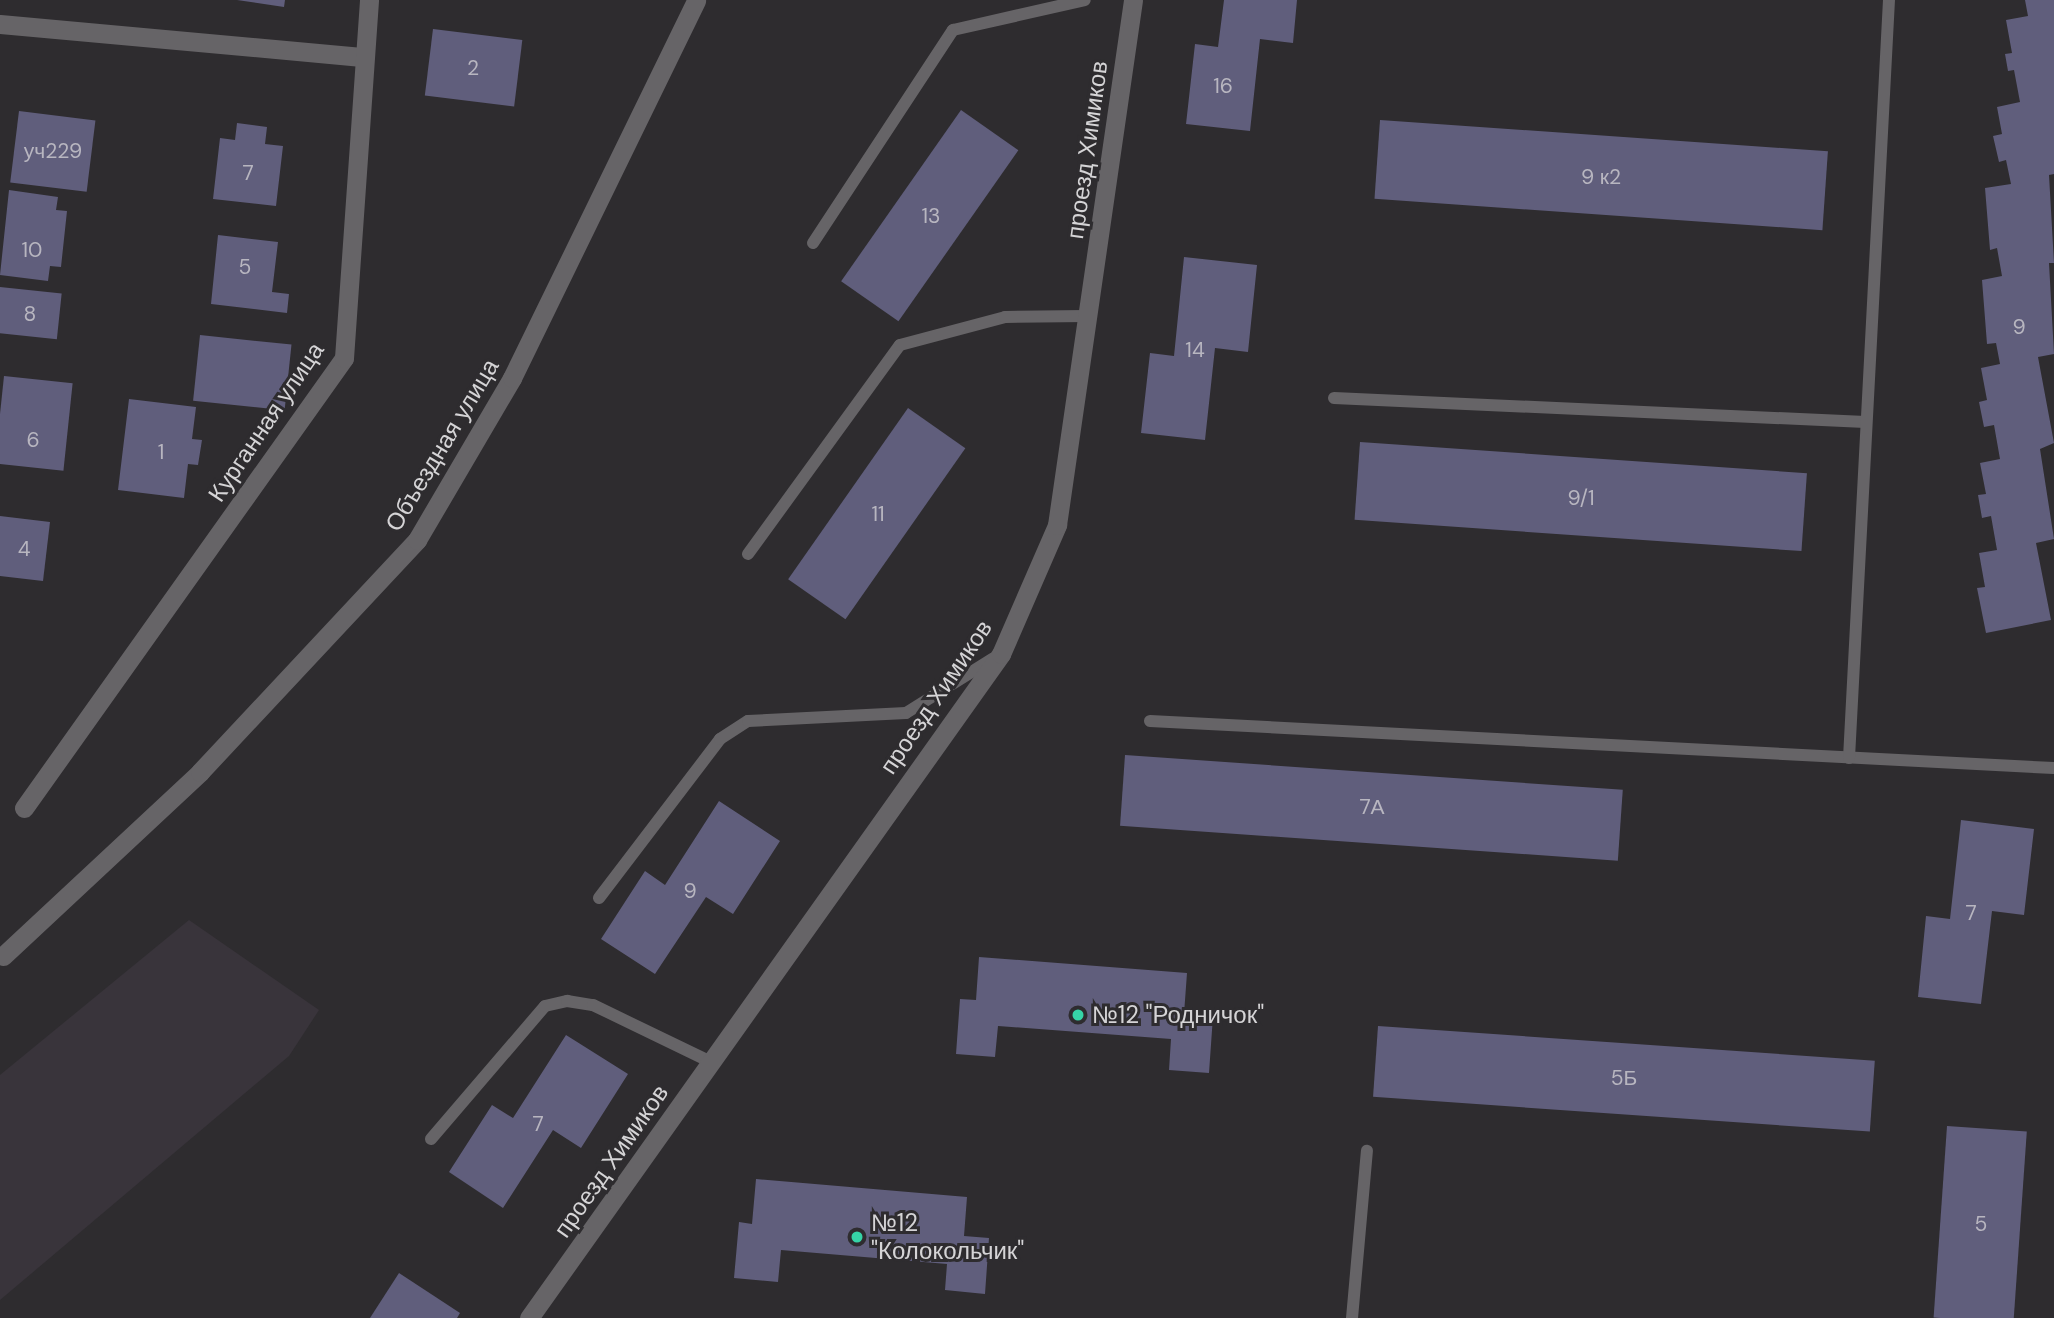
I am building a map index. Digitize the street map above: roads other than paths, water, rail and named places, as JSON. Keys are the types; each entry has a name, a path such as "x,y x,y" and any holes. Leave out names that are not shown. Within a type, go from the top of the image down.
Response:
{"street":[{"name":"Курганная улица","path":"24,808 344,358 369,0"},
{"name":"Объездная улица","path":"1,957 200,772 418,540 512,379 696,0"},
{"name":"проезд Химиков","path":"529,1318 1001,654 1057,525 1133,0"},
{"path":"0,24 365,57"}],"lane":[{"path":"813,243 953,30 1085,0"},
{"path":"1849,758 1889,0"},
{"path":"748,554 900,345 1005,317 1087,316"},
{"path":"1334,398 1865,422"},
{"path":"599,898 720,739 748,721 906,713 1001,654"},
{"path":"1150,721 2054,768"},
{"path":"431,1139 545,1006 567,1002 593,1006 711,1062"},
{"path":"1352,1318 1367,1151"}],"place":[{"name":"№12 \"Родничок\"","path":"1078,1015"},
{"name":"№12 \"Колокольчик\"","path":"857,1237"}]}
